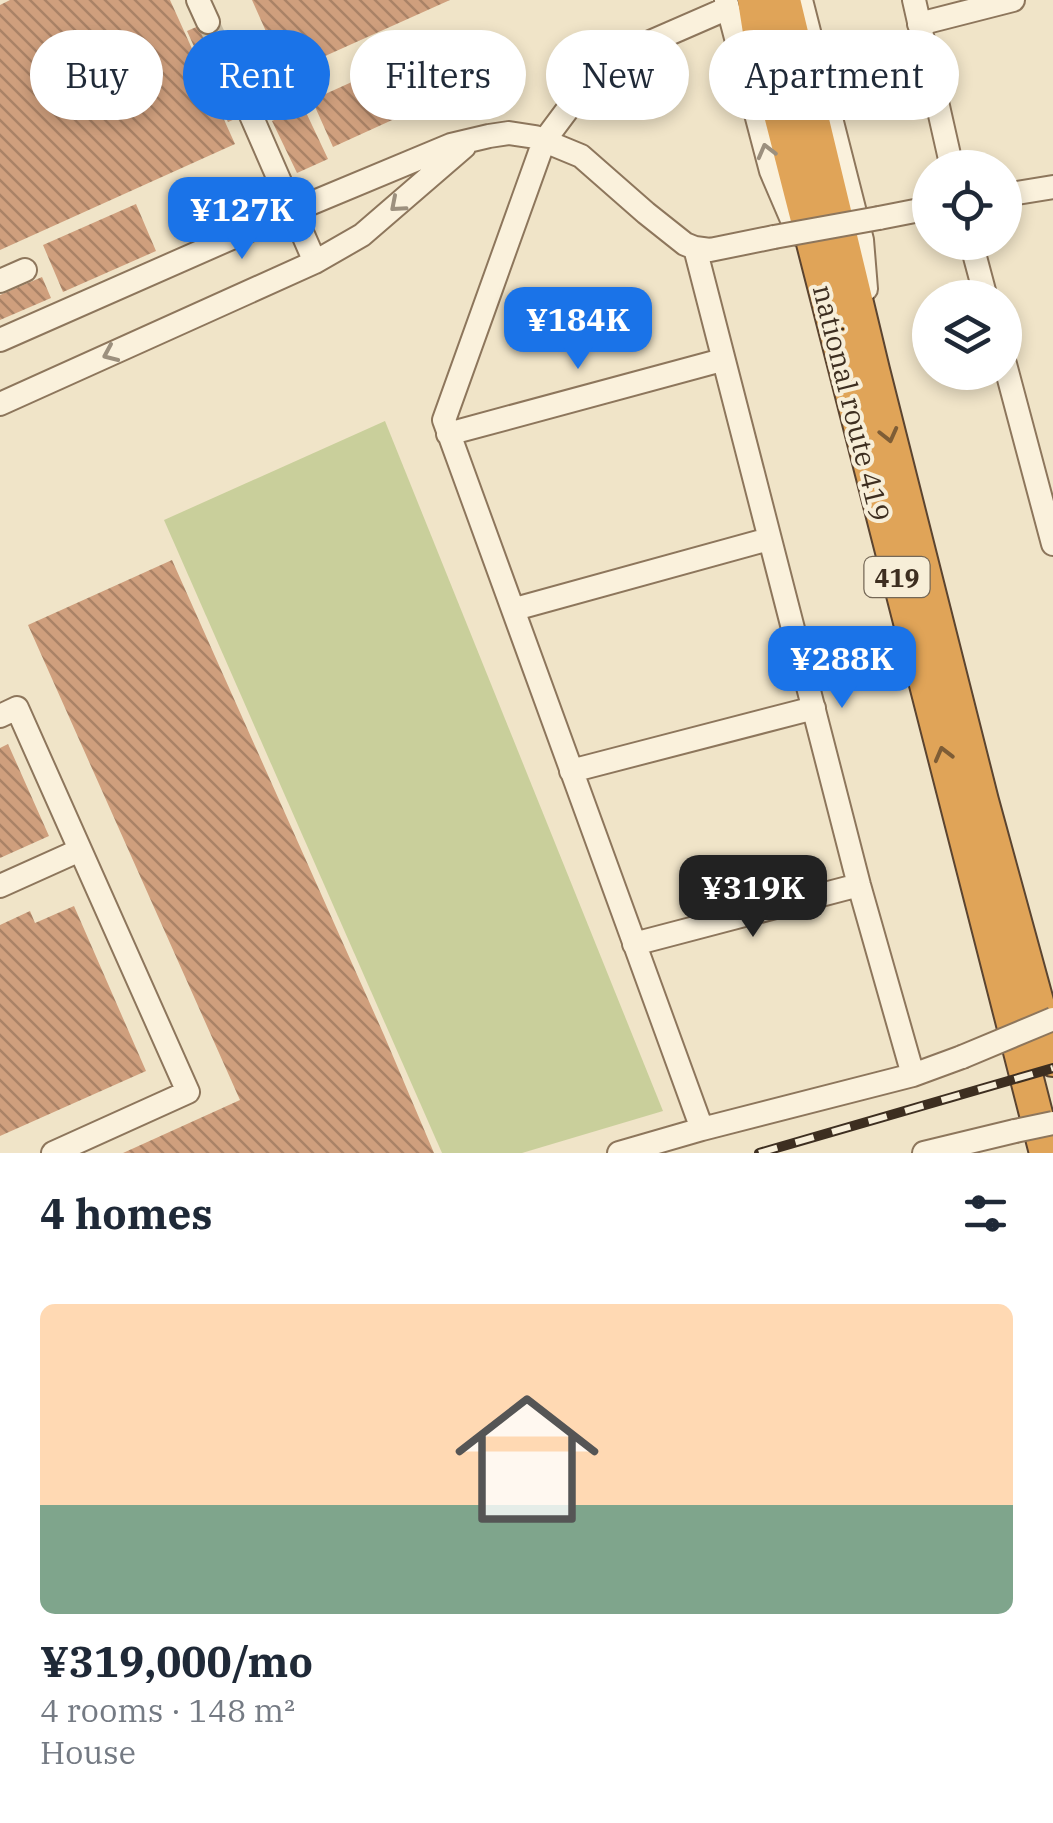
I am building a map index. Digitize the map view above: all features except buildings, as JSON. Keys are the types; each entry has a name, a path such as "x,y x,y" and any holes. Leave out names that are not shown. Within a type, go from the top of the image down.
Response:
{"highway":[{"name":"national route 419","path":"784,0 873,370 1046,1153"},
{"name":"national route 419","path":"735,3 759,32 828,307 969,804 1053,1060"},
{"path":"969,804 1053,988"},
{"path":"969,804 972,942 1013,1143"}],"street":[{"path":"198,0 208,22"},
{"path":"801,0 862,240 873,370"},
{"path":"914,0 948,150"},
{"path":"919,24 1013,0"},
{"path":"702,1129 444,420 544,141 581,90 608,64 735,3"},
{"path":"253,120 315,262"},
{"path":"0,340 451,145 509,134 544,141 581,156 646,213 695,248 710,250 912,212"},
{"path":"0,404 315,262 362,235 470,141"},
{"path":"1022,192 1053,187"},
{"path":"695,248 859,886 913,1075"},
{"path":"0,281 25,270"},
{"path":"448,434 722,360"},
{"path":"1012,390 1053,544"},
{"path":"1029,450 1053,443"},
{"path":"515,609 770,539"},
{"path":"0,716 17,708 188,1092 54,1153"},
{"path":"571,771 814,708"},
{"path":"0,886 80,850"},
{"path":"634,944 859,886"},
{"path":"620,1153 913,1075 1053,1019"},
{"path":"924,1153 1013,1143 1053,1123"}],"green space":[{"path":"385,421 663,1111 522,1153 442,1153 164,520"}],"tunnel":[{"path":"208,22 212,30"}],"railway":[{"path":"759,1153 1053,1068"}]}
